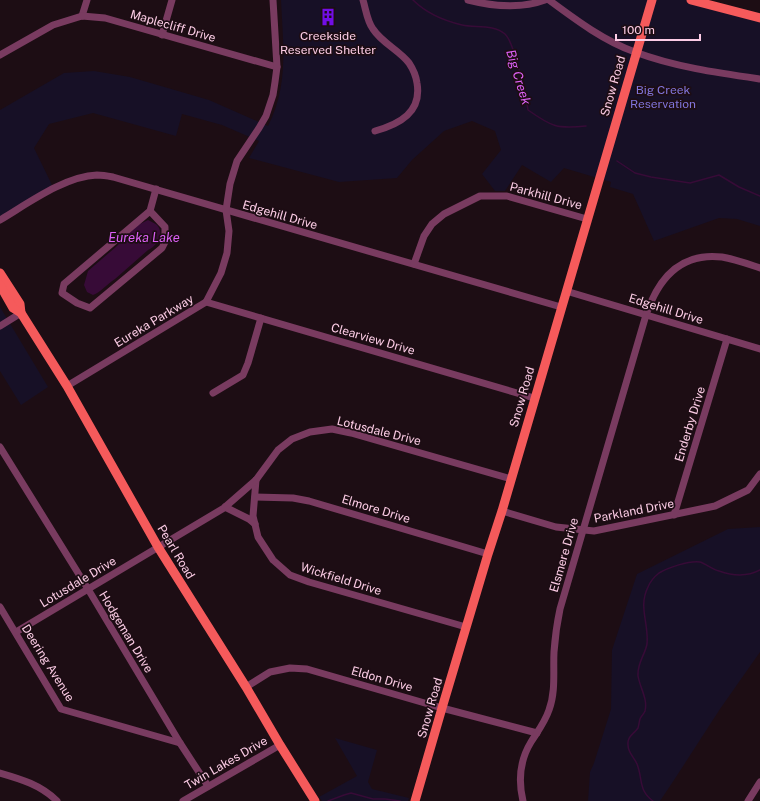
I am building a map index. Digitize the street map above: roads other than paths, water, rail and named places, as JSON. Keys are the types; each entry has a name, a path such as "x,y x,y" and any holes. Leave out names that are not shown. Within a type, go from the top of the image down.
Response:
{"main road":[{"name":"Snow Road","path":"415,800 502,511 635,53 652,0"},
{"path":"691,0 760,18"},
{"name":"Pearl Road","path":"0,273 20,304 21,313"},
{"name":"Pearl Road","path":"0,285 13,308 21,313 67,386 158,547 246,687 315,801"}],"street":[{"path":"82,16 87,0"},
{"path":"162,35 172,0"},
{"name":"Eureka Parkway","path":"67,386 206,302 221,273 227,253 229,230 226,210 230,184 236,161 266,116 273,95 276,68 273,0"},
{"path":"363,0 372,29 382,40 408,62 413,69 418,88 418,95 415,104 406,116 392,125 376,130"},
{"path":"468,0 500,6 530,4 544,0"},
{"path":"549,0 596,33 635,53 688,68 760,80"},
{"name":"Maplecliff Drive","path":"0,55 53,25 82,16 105,18 276,68"},
{"name":"Edgehill Drive","path":"0,220 61,185 81,178 97,175 113,177 562,307"},
{"path":"150,211 165,227 165,242 162,248 90,308 77,303 62,292 64,284 150,211 156,189"},
{"name":"Parkhill Drive","path":"414,264 424,236 432,224 444,214 480,196 507,196 587,219"},
{"name":"Elsmere Drive","path":"523,801 520,782 522,763 530,743 546,719 552,702 554,687 554,652 558,621 646,315 658,287 669,273 685,263 700,258 715,256 760,268"},
{"name":"Edgehill Drive","path":"566,291 760,349"},
{"name":"Clearview Drive","path":"206,302 534,398"},
{"path":"0,326 21,313"},
{"path":"213,393 243,375 261,318"},
{"name":"Enderby Drive","path":"674,515 727,339"},
{"name":"Lotusdale Drive","path":"16,632 225,507 256,480 278,450 292,440 310,432 332,429 351,433 511,479"},
{"name":"Hodgeman Drive","path":"0,447 88,589 180,743 208,786"},
{"name":"Parkland Drive","path":"502,511 556,527 594,531 715,506 748,490 760,474"},
{"name":"Wickfield Drive","path":"256,480 253,516 258,536 273,560 290,575 309,582 466,627"},
{"name":"Elmore Drive","path":"255,497 293,498 309,501 488,554"},
{"path":"225,507 255,524"},
{"name":"Deering Avenue","path":"0,607 62,709 180,743"},
{"name":"Eldon Drive","path":"246,687 270,672 290,668 307,669 442,708 537,733"},
{"name":"Twin Lakes Drive","path":"183,801 280,745"},
{"path":"0,773 25,780 48,792 57,801"},
{"path":"748,801 760,782"}],"water":[{"name":"Eureka Lake","path":"148,220 156,224 159,228 160,236 157,243 99,292 93,295 87,292 84,285 88,271 117,246 136,226"}],"waterway":[{"name":"Big Creek","path":"413,0 430,13 449,21 467,26 484,27 501,31 508,39 516,58 528,110 555,126 586,126"},
{"name":"Big Creek","path":"617,161 635,173 690,183 719,175 739,187 760,196"},
{"path":"653,801 645,793 639,769 628,748 630,737 638,728 640,719 645,712 646,707 638,671 647,644 644,601 649,585 659,573 690,562 700,562 724,573 735,575 745,575 760,570"},
{"path":"328,801 351,793 373,799 400,801"}],"place":[{"name":"Creekside Reserved Shelter","path":"328,17"}],"park label":[{"name":"Big Creek Reservation","path":"663,97"}]}
